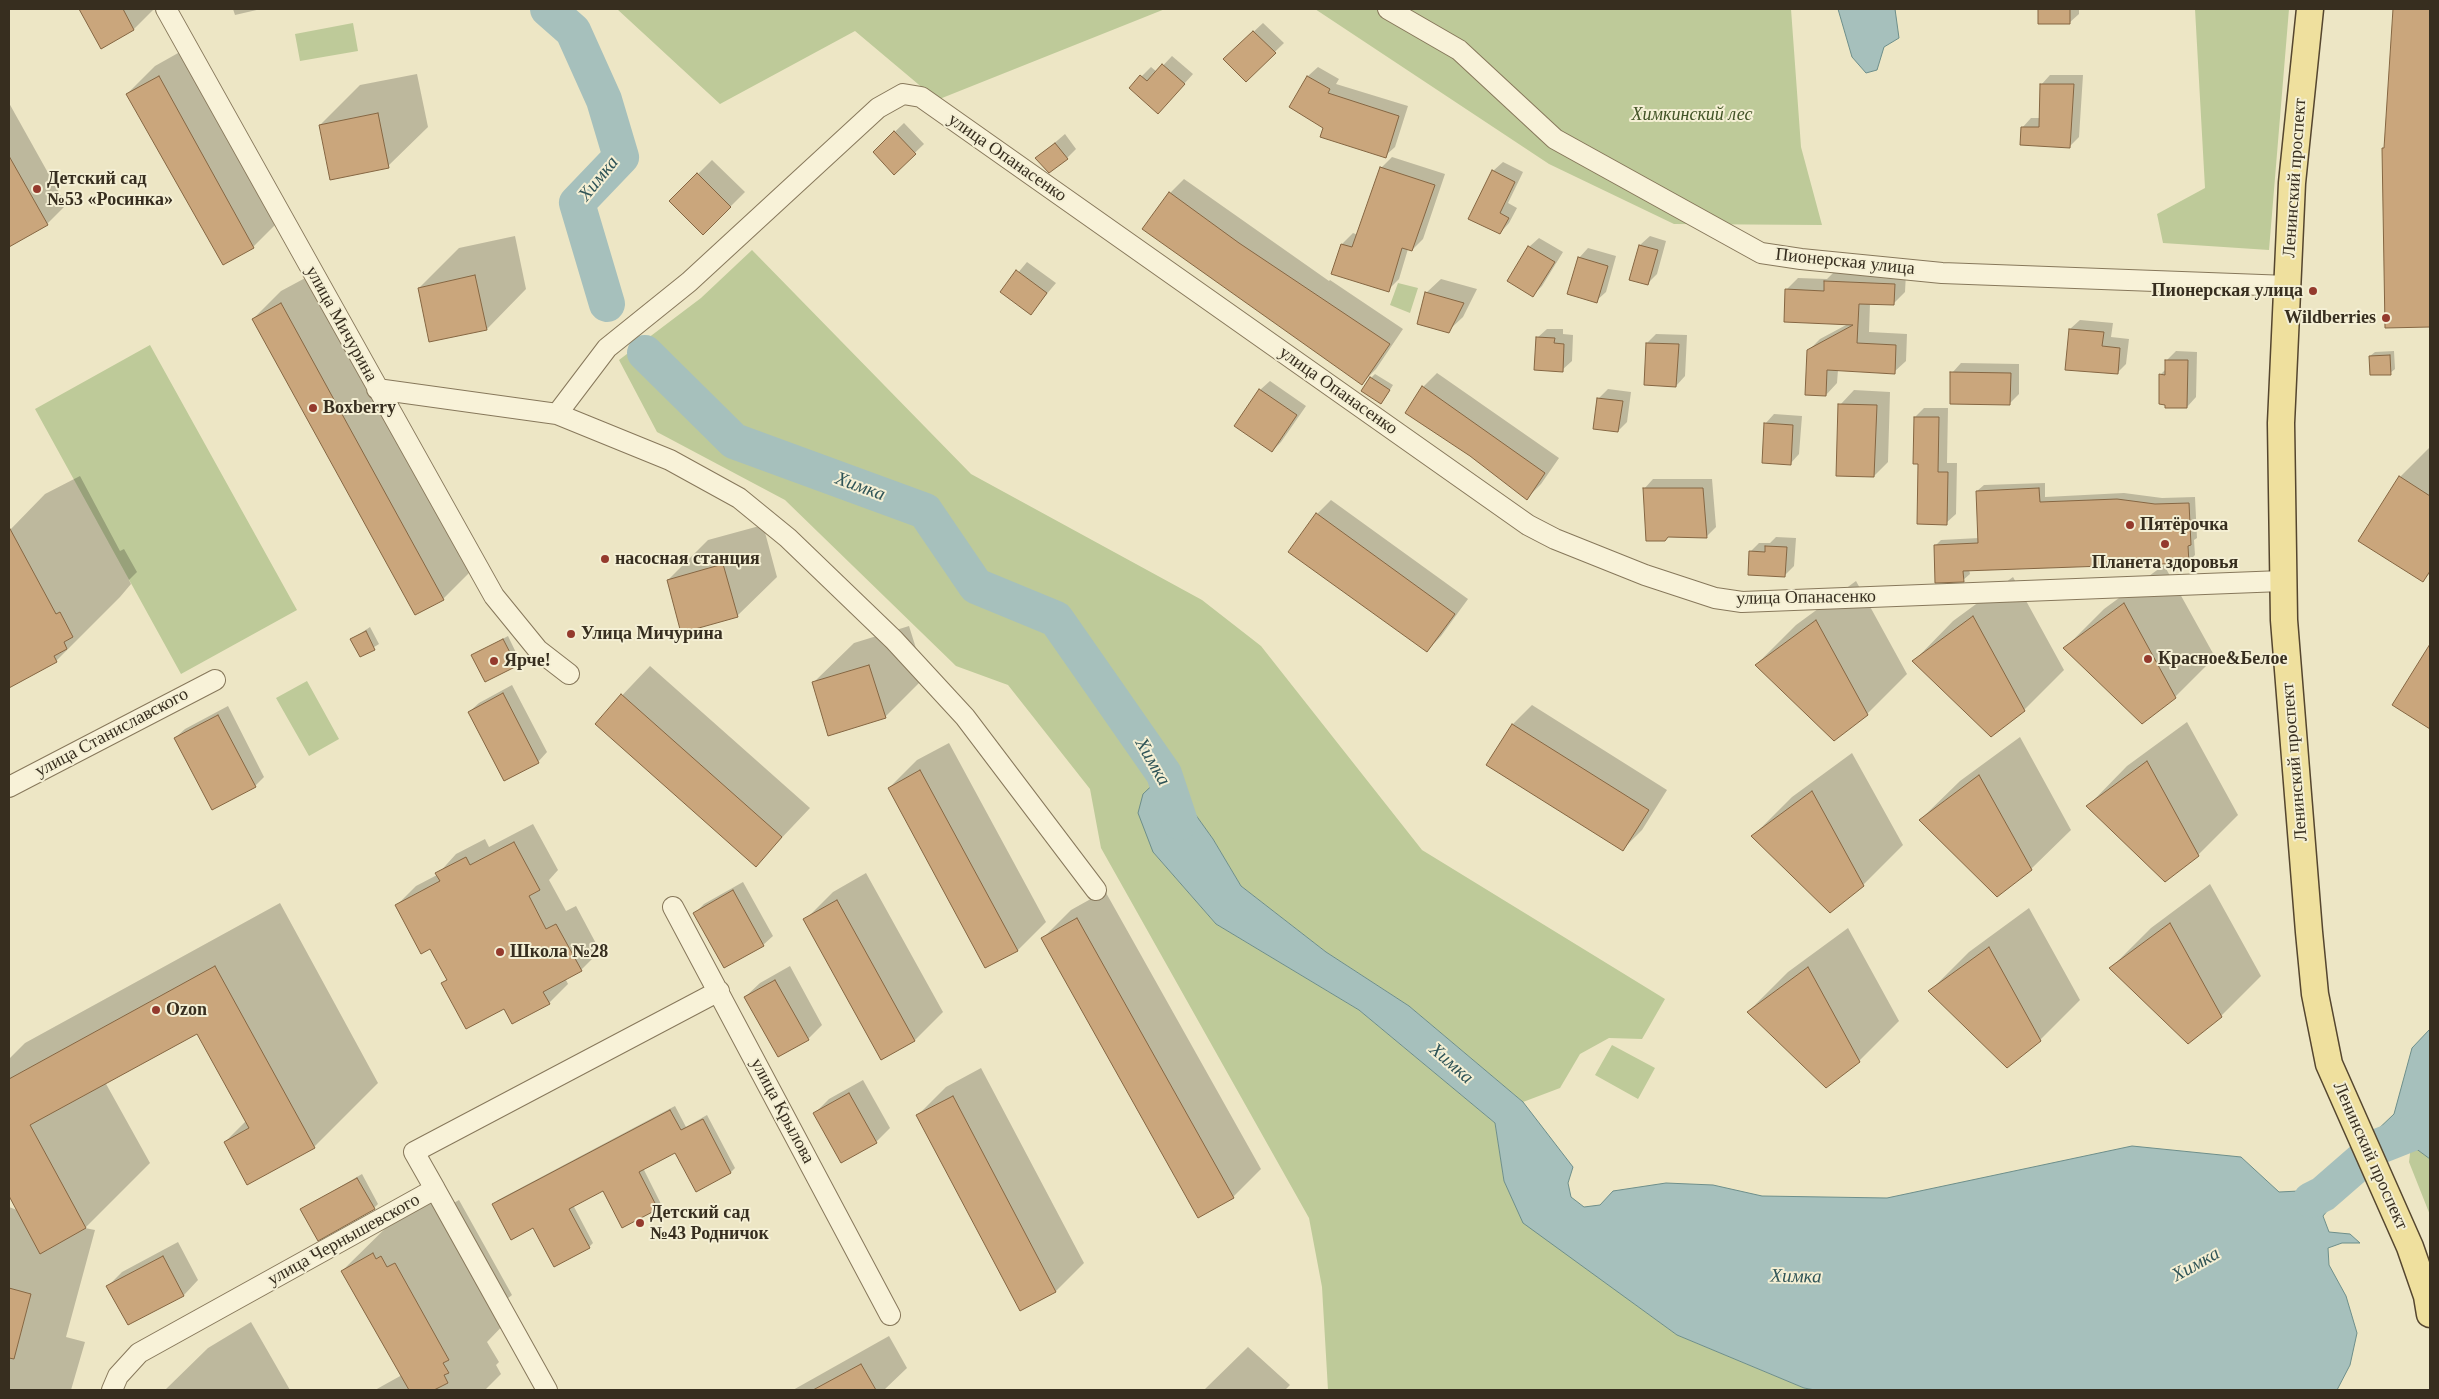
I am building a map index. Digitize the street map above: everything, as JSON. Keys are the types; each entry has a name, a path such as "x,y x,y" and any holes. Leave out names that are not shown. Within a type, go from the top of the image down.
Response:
{"main road":[{"name":"Ленинский проспект","path":"2310,9 2292,183 2282,423 2282,581 2309,932 2315,994 2328,1064 2410,1247 2427,1296 2430,1314"}],"street":[{"name":"улица Мичурина","path":"166,9 494,596 538,650 569,674"},
{"name":"Пионерская улица","path":"1388,9 1460,50 1555,140 1761,253 1801,259 1942,272 2288,286"},
{"name":"улица Опанасенко","path":"557,414 607,348 689,282 878,108 903,94 921,97 1528,525 1555,540 1645,575 1715,598 1742,602 2282,581"},
{"path":"377,389 557,414 670,460 739,498 788,538 894,640 965,717 1096,890"},
{"name":"улица Станиславского","path":"9,788 215,680"},
{"name":"улица Крылова","path":"673,907 890,1315"},
{"name":"улица Чернышевского","path":"112,1390 118,1376 139,1353 435,1189 414,1152 719,991"},
{"path":"435,1189 547,1390"}],"green space":[{"path":"617,9 1165,9 937,100 855,31 720,104"},
{"name":"Химкинский лес","path":"1315,9 1791,9 1801,147 1822,225 1674,224 1549,164"},
{"path":"2195,9 2289,9 2269,250 2163,243 2157,214 2205,188"},
{"path":"353,23 358,51 300,61 295,34"},
{"path":"752,250 971,474 1202,600 1261,646 1422,850 1665,999 1642,1039 1609,1038 1580,1054 1560,1088 1523,1102 1409,1006 1326,952 1241,886 1213,839 1175,786 1153,852 1216,924 1359,1010 1495,1123 1504,1181 1524,1223 1677,1335 1804,1388 1815,1390 1328,1390 1322,1287 1309,1218 1101,848 1090,789 1008,685 956,666 785,500 657,432 619,360 701,298"},
{"path":"1398,283 1418,288 1410,313 1390,305"},
{"path":"150,345 297,610 181,674 35,409"},
{"path":"307,681 339,739 309,756 276,698"},
{"path":"1612,1045 1655,1068 1638,1099 1595,1075"},
{"path":"2411,1145 2430,1159 2430,1215 2409,1162"}],"water":[{"path":"1838,9 1895,9 1899,38 1884,47 1877,70 1866,73 1852,57"},
{"path":"1164,774 1175,786 1213,839 1241,886 1326,952 1409,1006 1523,1102 1573,1167 1568,1183 1571,1197 1584,1207 1600,1205 1613,1191 1666,1183 1713,1185 1762,1196 1887,1198 2132,1146 2241,1157 2279,1192 2299,1191 2345,1156 2353,1179 2323,1216 2329,1232 2350,1234 2360,1243 2342,1243 2328,1248 2329,1265 2346,1296 2357,1333 2350,1365 2337,1390 1815,1390 1804,1388 1677,1335 1523,1223 1504,1181 1495,1123 1359,1010 1216,924 1153,852 1138,813 1143,794"},
{"path":"2430,1029 2430,1159 2411,1145 2382,1160 2372,1135 2394,1114 2412,1048"}],"building":[{"path":"79,9 123,9 134,30 101,49"},
{"path":"2038,9 2070,9 2070,24 2038,24"},
{"path":"2393,9 2430,9 2430,327 2385,328 2382,148 2384,148"},
{"path":"1253,31 1276,53 1246,82 1223,59"},
{"path":"1162,64 1185,84 1158,114 1129,88 1140,75 1147,81"},
{"path":"159,76 254,248 223,265 126,94"},
{"path":"1307,76 1330,89 1328,93 1399,116 1386,158 1320,137 1323,128 1289,107"},
{"path":"2040,84 2074,84 2070,148 2020,145 2021,127 2039,127"},
{"path":"378,113 389,168 330,180 319,125"},
{"path":"894,131 916,154 894,175 873,152"},
{"path":"1055,143 1068,159 1049,173 1035,158"},
{"path":"9,156 48,225 9,247"},
{"path":"1380,167 1435,185 1412,251 1402,248 1389,292 1331,274 1341,244 1352,247"},
{"path":"1492,170 1515,182 1500,213 1509,218 1500,234 1468,219"},
{"path":"697,173 731,207 703,235 669,201"},
{"path":"1169,192 1239,243 1390,344 1362,385 1142,229"},
{"path":"1639,245 1658,250 1648,285 1629,280"},
{"path":"1528,246 1555,262 1533,297 1507,281"},
{"path":"1578,257 1608,266 1597,303 1567,294"},
{"path":"1016,270 1047,293 1031,315 1000,292"},
{"path":"475,275 487,330 429,342 418,288"},
{"path":"1824,281 1895,284 1894,305 1859,304 1857,343 1896,345 1895,374 1827,370 1826,396 1805,395 1807,350 1853,325 1784,322 1785,289 1824,291"},
{"path":"1425,292 1464,303 1449,333 1417,324"},
{"path":"281,303 444,600 415,615 252,319"},
{"path":"2069,329 2104,332 2102,346 2120,348 2118,374 2065,370"},
{"path":"1536,337 1555,338 1554,343 1564,344 1563,372 1534,370"},
{"path":"1646,343 1679,344 1676,387 1644,385"},
{"path":"2390,355 2391,375 2370,375 2369,356"},
{"path":"2165,360 2188,360 2187,408 2165,408 2165,405 2159,404 2159,374 2165,375"},
{"path":"1950,372 2011,373 2010,405 1950,404"},
{"path":"1370,377 1390,390 1381,404 1361,391"},
{"path":"1422,386 1545,473 1527,500 1470,456 1405,413"},
{"path":"1259,389 1297,415 1272,452 1234,426"},
{"path":"1597,398 1623,401 1618,432 1593,429"},
{"path":"1838,404 1877,405 1874,477 1836,476"},
{"path":"1914,417 1939,417 1938,472 1948,472 1947,525 1917,524 1918,464 1913,464"},
{"path":"1764,423 1793,425 1791,465 1762,463"},
{"path":"2399,476 2430,496 2430,571 2423,582 2358,541"},
{"path":"1643,488 1703,488 1707,538 1668,537 1665,541 1646,541"},
{"path":"2039,488 2040,502 2117,499 2155,504 2189,503 2191,545 2188,546 2189,563 1963,571 1964,582 1935,583 1934,545 1978,543 1976,491"},
{"path":"1316,513 1455,614 1427,652 1288,552"},
{"path":"9,527 56,614 60,612 73,637 64,642 67,649 54,656 57,662 9,688"},
{"path":"1765,546 1787,547 1785,577 1748,575 1749,551 1765,552"},
{"path":"723,564 738,617 681,633 667,580"},
{"path":"2124,603 2176,698 2142,724 2063,648"},
{"path":"1973,616 2025,711 1991,737 1912,661"},
{"path":"1816,620 1868,715 1834,741 1755,665"},
{"path":"366,631 375,650 360,657 350,639"},
{"name":"Ярче!","path":"503,639 517,666 485,682 471,655"},
{"path":"2430,644 2430,729 2392,705"},
{"path":"869,665 886,718 828,736 812,682"},
{"path":"503,693 539,763 504,781 468,712"},
{"path":"621,694 782,837 756,867 595,724"},
{"path":"218,715 256,787 212,810 174,738"},
{"path":"1512,724 1649,810 1623,851 1486,765"},
{"path":"2147,761 2199,856 2165,882 2086,806"},
{"path":"920,770 1018,951 985,968 888,788"},
{"path":"1979,775 2032,870 1997,897 1919,820"},
{"path":"1812,791 1864,886 1830,913 1751,836"},
{"path":"514,842 540,890 529,896 546,929 556,924 582,971 543,992 550,1004 512,1024 504,1009 466,1029 441,983 447,980 430,949 421,954 395,905 440,881 435,873 466,857 470,865"},
{"path":"733,890 764,946 724,968 693,913"},
{"path":"837,900 915,1041 881,1060 803,919"},
{"path":"1077,918 1234,1198 1198,1218 1041,938"},
{"path":"2170,923 2222,1017 2188,1044 2109,968"},
{"path":"1989,947 2041,1041 2007,1068 1928,991"},
{"path":"215,966 315,1148 247,1185 224,1142 249,1128 197,1034 30,1125 86,1228 40,1254 9,1196 9,1079"},
{"path":"1808,967 1860,1062 1826,1088 1747,1012"},
{"path":"775,980 809,1040 778,1057 744,997"},
{"path":"849,1093 877,1143 841,1163 813,1113"},
{"path":"953,1096 1056,1292 1020,1311 916,1115"},
{"path":"670,1110 681,1130 703,1119 731,1173 696,1192 675,1153 639,1172 658,1209 622,1228 603,1191 569,1209 590,1248 554,1267 533,1228 511,1240 492,1204"},
{"path":"357,1178 375,1209 318,1241 300,1209"},
{"path":"373,1253 376,1259 381,1256 387,1267 395,1263 449,1360 443,1363 449,1373 444,1375 448,1383 434,1390 409,1390 341,1271"},
{"path":"163,1256 184,1296 128,1325 106,1286"},
{"path":"9,1288 31,1294 14,1359 9,1358"},
{"path":"861,1364 876,1390 813,1390"}],"waterway":[{"name":"Химка","path":"548,9 573,31 604,100 621,157 577,203 607,304"},
{"name":"Химка","path":"645,353 734,441 925,511 976,586 1056,619 1164,774 1180,822"},
{"name":"Химка","path":"2311,1200 2323,1194 2377,1147 2430,1126"}],"place":[{"name":"Детский сад №53 «Росинка»","path":"37,189"},
{"name":"Пионерская улица","path":"2313,291"},
{"name":"Wildberries","path":"2386,318"},
{"name":"Boxberry","path":"313,408"},
{"name":"Пятёрочка","path":"2130,525"},
{"name":"Планета здоровья","path":"2165,544"},
{"name":"насосная станция","path":"605,559"},
{"name":"Улица Мичурина","path":"571,634"},
{"name":"Красное&Белое","path":"2148,659"},
{"name":"Ярче!","path":"494,661"},
{"name":"Школа №28","path":"500,952"},
{"name":"Ozon","path":"156,1010"},
{"name":"Детский сад №43 Родничок","path":"640,1223"}]}
